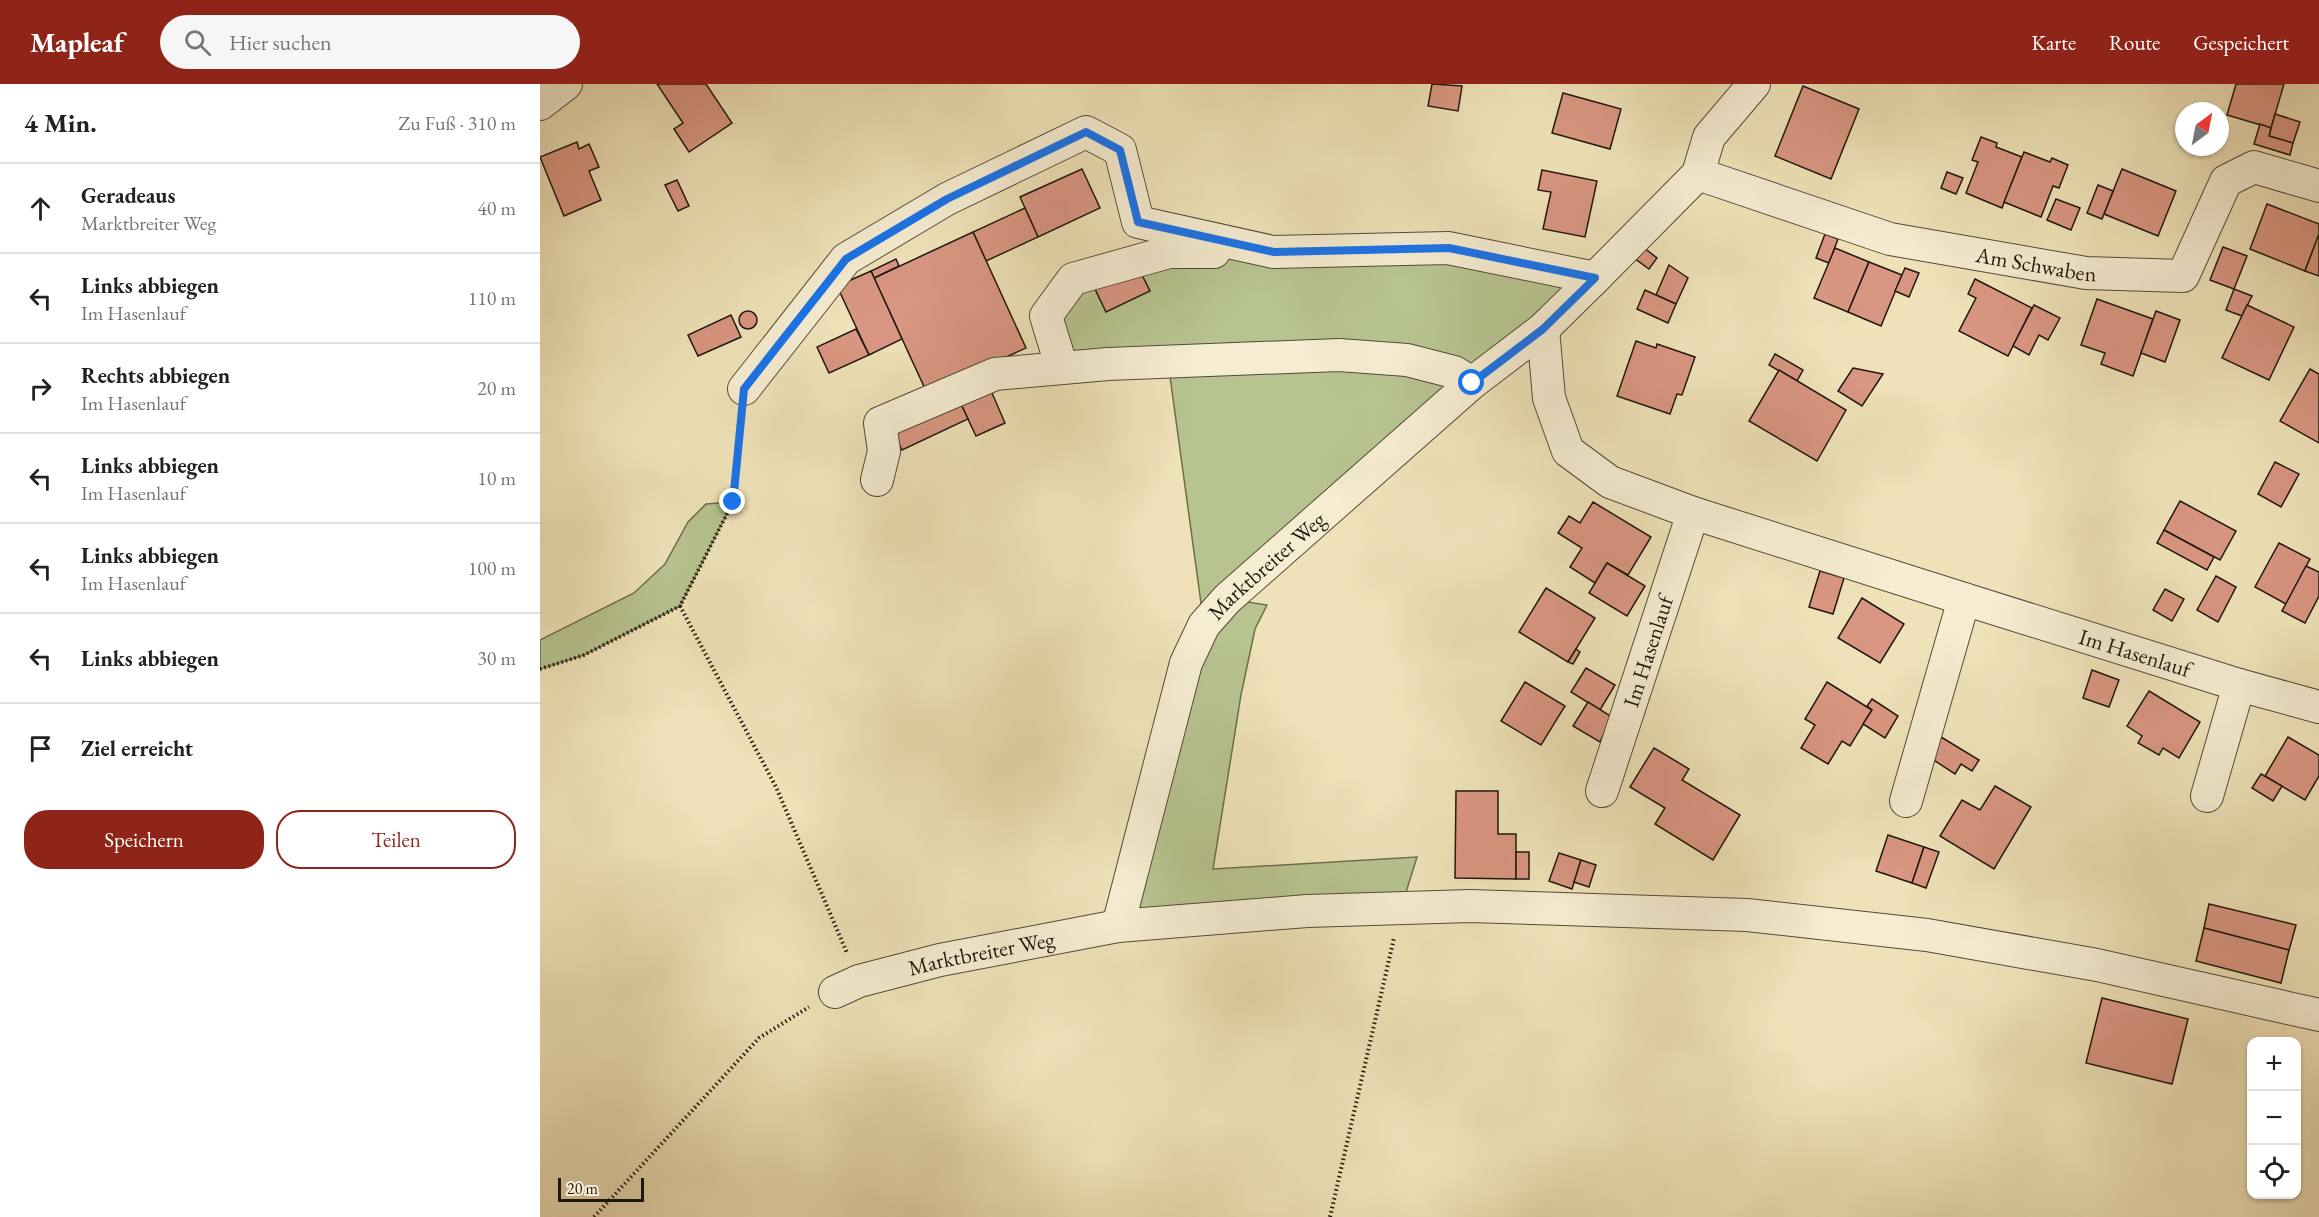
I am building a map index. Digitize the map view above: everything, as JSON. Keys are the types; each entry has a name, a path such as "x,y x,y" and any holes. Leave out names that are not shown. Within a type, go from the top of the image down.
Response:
{"street":[{"path":"540,104 566,84"},
{"name":"Marktbreiter Weg","path":"847,987 940,960 1118,926 1186,663 1204,625 1227,599 1472,383 1543,329 1595,278 1698,174 1709,137 1754,84"},
{"path":"744,389 846,259 947,199 1086,132 1120,150 1138,222 1274,252"},
{"name":"Am Schwaben","path":"1698,174 1890,239 2086,273 2183,276 2226,181 2254,167 2319,186"},
{"path":"1062,368 1046,316 1073,279 1169,252 1449,248 1595,278"},
{"name":"Im Hasenlauf","path":"1543,329 1549,398 1568,451 1610,482 1693,513 2239,685 2319,707"},
{"path":"878,480 884,451 880,423 996,374 1108,364 1339,355 1407,360 1454,372 1472,383"},
{"name":"Im Hasenlauf","path":"1602,791 1693,513"},
{"path":"1906,801 1964,599"},
{"path":"2207,796 2239,685"},
{"path":"1118,926 1307,911 1470,906 1747,915 1916,933 2097,965 2319,1015"}],"path":[{"path":"540,669 584,655 680,606 733,502 744,389"},
{"path":"594,1217 759,1038 847,987 776,787 680,606"},
{"path":"1330,1217 1401,908"}],"green space":[{"path":"1448,248 1595,278 1228,599 1267,605 1255,629 1241,695 1213,869 1417,857 1401,908 1118,926 1204,625 1168,362 1062,368 1046,316 1073,279 1169,252"},
{"path":"733,502 680,606 584,655 540,669 540,640 634,593 665,564 688,522 706,504"}],"building":[{"path":"657,84 706,84 732,123 689,152 674,129 683,123"},
{"path":"1432,84 1462,86 1458,111 1428,106"},
{"path":"2236,84 2284,84 2271,128 2229,116"},
{"path":"1803,86 1859,109 1831,179 1775,156"},
{"path":"1563,93 1621,109 1610,149 1552,133"},
{"path":"2275,114 2300,122 2293,143 2269,136"},
{"path":"2260,124 2271,128 2269,136 2293,143 2290,155 2254,144"},
{"path":"1981,137 1997,143 1996,147 2022,157 2002,208 1966,193 1978,162 1972,160"},
{"path":"577,142 579,149 589,144 599,167 589,171 601,200 564,216 540,157"},
{"path":"2024,152 2050,162 2052,158 2068,165 2059,188 2053,186 2041,217 2004,202"},
{"path":"1082,169 1100,208 1038,237 1020,197"},
{"path":"2122,169 2176,191 2158,236 2104,214"},
{"path":"1542,170 1597,181 1585,237 1543,229 1551,192 1538,190"},
{"path":"1947,172 1963,178 1956,194 1941,188"},
{"path":"677,180 689,206 678,211 665,185"},
{"path":"2098,185 2113,191 2102,219 2087,213"},
{"path":"2056,199 2080,208 2071,230 2047,220"},
{"path":"2267,204 2319,224 2319,234 2305,271 2250,249"},
{"path":"1025,208 1038,237 986,261 973,232"},
{"path":"973,232 1026,348 927,393 874,278"},
{"path":"1825,234 1838,239 1829,263 1816,258"},
{"path":"2319,234 2319,276 2305,271"},
{"path":"1643,247 1657,258 1649,269 1634,258"},
{"path":"2223,247 2247,256 2234,289 2210,280"},
{"path":"1835,248 1869,262 1848,312 1814,298"},
{"path":"896,259 899,266 874,278 871,271"},
{"path":"1869,262 1902,275 1881,326 1848,312"},
{"path":"1669,265 1688,278 1676,304 1656,295"},
{"path":"1905,268 1919,273 1909,297 1895,291"},
{"path":"1139,269 1150,291 1106,312 1095,289"},
{"path":"871,271 902,339 869,355 837,286"},
{"path":"1975,279 2032,308 2008,356 1959,331 1976,298 1968,294"},
{"path":"2234,289 2252,296 2242,316 2226,310"},
{"path":"1645,290 1676,304 1668,323 1637,309"},
{"path":"2097,299 2153,319 2133,376 2101,364 2105,353 2081,345"},
{"path":"2034,305 2060,318 2048,340 2039,335 2029,355 2013,346"},
{"path":"2247,305 2294,327 2269,380 2222,358"},
{"path":"744,311 752,311 757,316 755,327 744,329 739,324 739,316"},
{"path":"2156,311 2180,320 2165,362 2141,353"},
{"path":"731,315 741,337 698,356 688,335"},
{"path":"856,329 869,355 829,373 817,347"},
{"path":"1636,341 1656,348 1657,344 1695,357 1682,395 1677,394 1670,414 1617,396"},
{"path":"1775,354 1803,370 1797,381 1769,365"},
{"path":"1853,368 1883,374 1862,406 1838,391"},
{"path":"2310,369 2319,374 2319,443 2280,421"},
{"path":"1779,370 1846,410 1817,461 1749,421"},
{"path":"989,386 1005,423 976,436 959,400"},
{"path":"959,400 968,419 902,450 893,431"},
{"path":"2275,462 2299,474 2281,507 2258,494"},
{"path":"2180,501 2236,531 2220,560 2164,530"},
{"path":"1593,502 1651,537 1628,575 1607,563 1595,583 1570,567 1582,548 1558,533 1569,516 1580,523"},
{"path":"2164,530 2214,557 2207,570 2157,543"},
{"path":"2279,543 2310,559 2286,604 2255,587"},
{"path":"1607,563 1645,586 1627,616 1589,593"},
{"path":"2306,566 2319,572 2319,596 2305,623 2282,611"},
{"path":"1820,571 1844,578 1833,614 1809,607"},
{"path":"2216,576 2236,587 2218,622 2197,610"},
{"path":"1546,588 1595,618 1568,662 1519,632"},
{"path":"2165,589 2184,599 2172,621 2153,610"},
{"path":"1862,598 1904,624 1880,663 1838,638"},
{"path":"1576,649 1580,652 1573,664 1568,662"},
{"path":"1586,668 1615,685 1600,710 1571,692"},
{"path":"2092,670 2119,680 2109,707 2083,698"},
{"path":"1525,682 1565,706 1541,745 1501,721"},
{"path":"1827,682 1872,710 1850,746 1842,741 1828,764 1801,748 1815,725 1805,719"},
{"path":"2149,691 2200,722 2179,758 2163,748 2159,755 2138,743 2142,736 2127,726"},
{"path":"1872,699 1898,716 1885,738 1863,724 1872,710 1867,706"},
{"path":"1588,702 1612,717 1600,742 1573,726"},
{"path":"1941,737 1979,760 1972,771 1961,764 1955,774 1929,757"},
{"path":"2288,737 2319,755 2319,776 2305,800 2265,776"},
{"path":"1654,748 1689,769 1682,780 1740,815 1713,860 1655,824 1665,808 1630,787"},
{"path":"2261,774 2282,786 2273,801 2252,788"},
{"path":"1995,786 2031,807 1994,869 1940,836 1962,800 1980,810"},
{"path":"1456,791 1498,791 1498,834 1516,834 1516,879 1455,878"},
{"path":"1888,835 1924,847 1912,883 1876,871"},
{"path":"1924,847 1939,852 1926,888 1912,883"},
{"path":"1516,852 1529,852 1529,879 1516,879"},
{"path":"1559,853 1581,860 1572,889 1549,881"},
{"path":"1581,860 1596,865 1589,887 1574,882"},
{"path":"2209,904 2296,925 2289,950 2204,928"},
{"path":"2204,928 2289,950 2281,983 2196,961"},
{"path":"2102,998 2188,1019 2172,1084 2086,1063"}],"route":[{"path":"733,502 744,389 846,259 947,199 1086,132 1120,150 1138,222 1274,252 1449,248 1595,278 1543,329 1472,383"}]}
